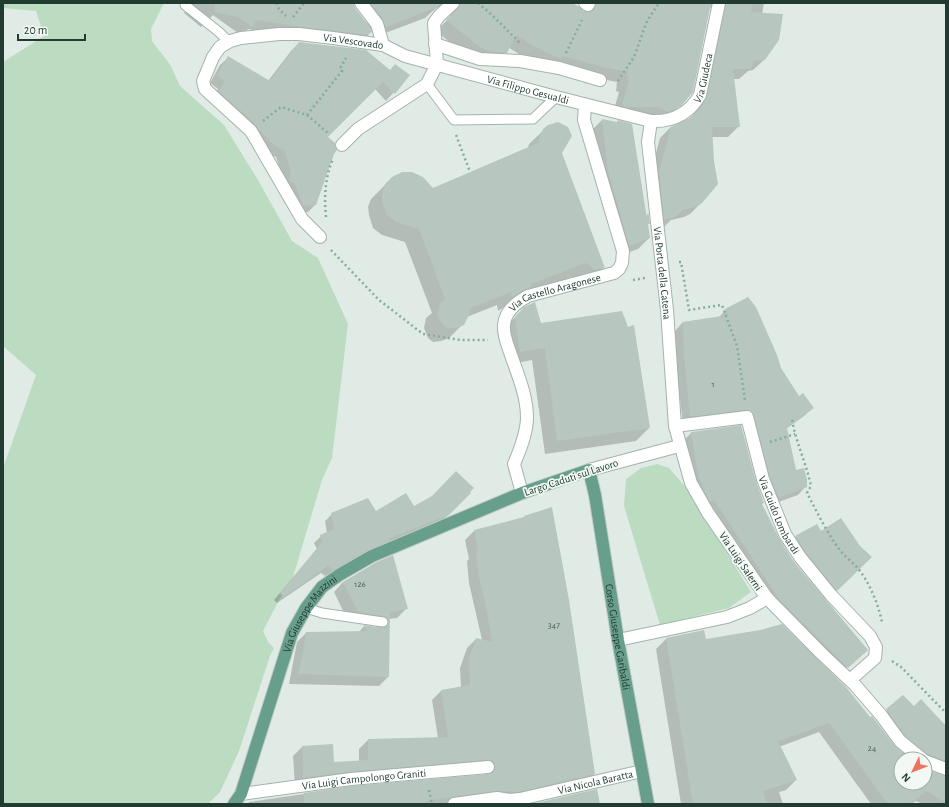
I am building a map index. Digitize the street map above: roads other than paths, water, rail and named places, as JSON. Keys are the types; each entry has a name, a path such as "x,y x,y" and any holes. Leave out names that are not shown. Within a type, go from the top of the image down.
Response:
{"main road":[{"name":"Largo Caduti sul Lavoro","path":"482,510 522,493 590,470"},
{"name":"Corso Giuseppe Garibaldi","path":"590,470 618,640 648,804"},
{"name":"Via Giuseppe Mazzini","path":"237,799 292,633 306,608 322,587 339,575 372,556 482,510"}],"street":[{"path":"361,3 377,24 383,45"},
{"path":"342,145 358,129 427,84 437,64 434,23 453,3"},
{"name":"Via Giudeca","path":"651,121 661,122 681,116 689,111 700,96 719,3"},
{"name":"Via Vescovado","path":"229,42 279,34 299,34 356,40 383,45 405,56"},
{"path":"229,42 220,48 213,57 203,80 205,89 213,98 251,131 302,219 320,237"},
{"path":"435,44 480,59 518,61 560,68 600,80"},
{"name":"Via Filippo Gesualdi","path":"405,56 585,105 651,121"},
{"name":"Via Castello Aragonese","path":"522,493 514,464 524,436 526,413 524,394 506,341 504,325 507,315 513,306 528,296 607,276 619,269 622,263 623,250 584,120 585,105"},
{"name":"Via Porta della Catena","path":"651,121 648,142 666,310 674,426"},
{"name":"Via Guido Lombardi","path":"674,426 747,417 756,447 763,479 785,534 800,557 831,595 870,636 876,647 875,658 846,677"},
{"name":"Via Luigi Salerni","path":"618,640 727,617 750,608 767,598 708,513 691,483 674,426"},
{"name":"Largo Caduti sul Lavoro","path":"590,470 679,446"},
{"path":"767,598 846,677 881,714 900,741 912,751"},
{"path":"933,764 946,769"},
{"name":"Via Luigi Campolongo Graniti","path":"237,799 351,779 488,767"},
{"name":"Via Nicola Baratta","path":"454,804 497,798 520,802 642,771"}],"lane":[{"path":"187,3 185,5 219,32 229,42"},
{"path":"427,84 454,120 533,119 556,97"},
{"path":"306,608 322,613 383,622"}]}
